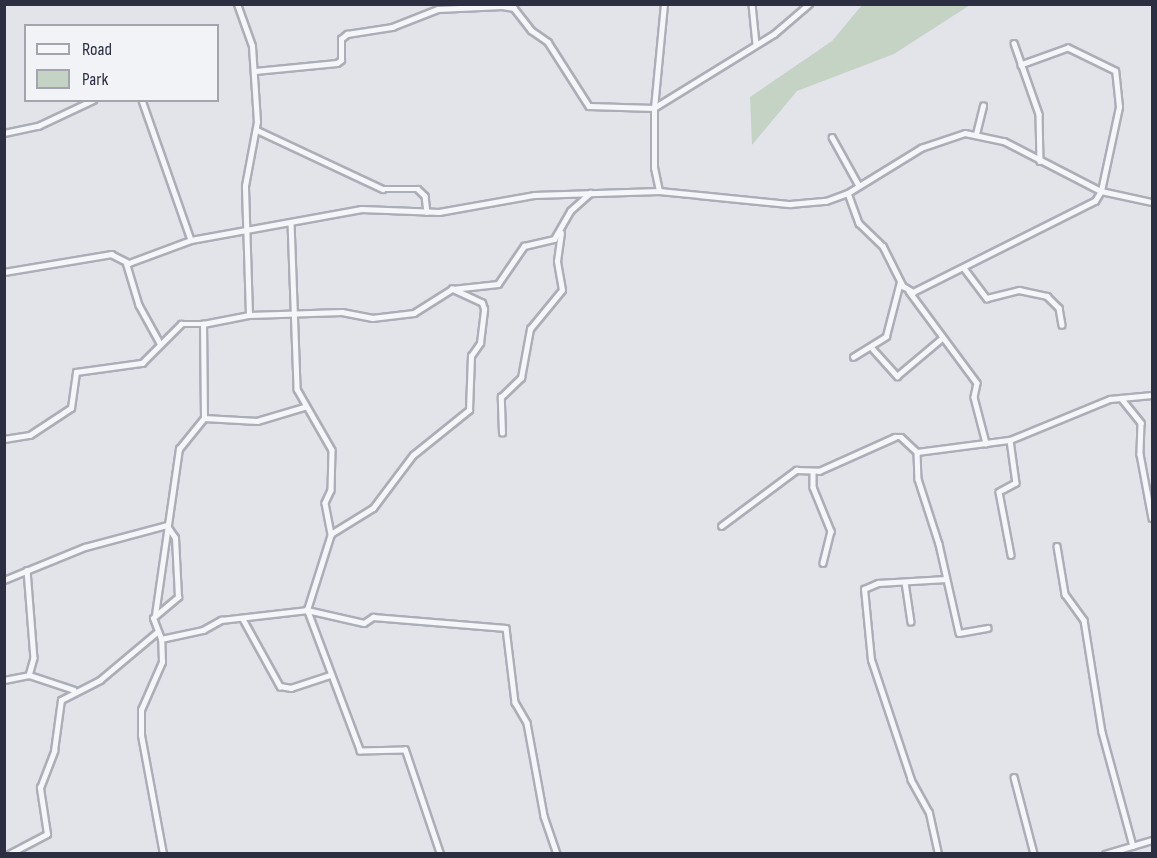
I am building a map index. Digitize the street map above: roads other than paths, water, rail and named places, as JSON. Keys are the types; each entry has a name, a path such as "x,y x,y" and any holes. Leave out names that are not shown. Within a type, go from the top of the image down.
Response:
{"street":[{"path":"237,4 252,46 255,71 257,130 246,179 249,315"},
{"path":"659,191 654,168 654,108 664,4"},
{"path":"752,4 756,44"},
{"path":"255,71 337,63 341,60 344,36 392,27 437,7 514,9 531,30 548,42 584,103 594,108 654,108 756,44 808,4"},
{"path":"1014,43 1039,114 1040,161"},
{"path":"909,291 964,268 1089,205 1101,191 1120,99 1115,71 1068,48 1021,65"},
{"path":"4,133 38,126 89,102"},
{"path":"143,102 191,240"},
{"path":"976,134 983,106"},
{"path":"257,130 385,189 418,189 425,196 427,212"},
{"path":"126,262 191,240 248,226 291,222 361,209 427,212 506,198 659,191 790,204 826,201 848,193 858,184 942,138 976,134 1004,141 1101,191 1152,202"},
{"path":"832,137 858,184"},
{"path":"501,433 501,397 521,378 530,329 562,290 557,261 561,233 570,211 590,193"},
{"path":"848,193 860,223 883,246 900,282 909,291 941,339 977,383 974,397 986,443"},
{"path":"246,215 260,224"},
{"path":"291,222 297,389 304,407 316,417 332,450 331,490 325,503 331,534 307,610 330,675 362,753 400,747 407,754 440,854"},
{"path":"4,439 30,435 71,408 76,372 142,363 182,324 203,324 249,315 348,312 372,318 414,313 452,289 498,284 524,246 561,233"},
{"path":"4,272 111,254 126,262 139,305 160,343"},
{"path":"964,268 987,298 1019,290 1047,296 1059,308 1062,325"},
{"path":"853,357 872,348 886,336 900,282"},
{"path":"331,534 373,508 413,455 469,410 471,356 480,343 484,309 482,303 452,289"},
{"path":"163,854 141,730 141,707 155,686 162,662 161,639 156,633 155,615 179,449 204,417 203,324"},
{"path":"872,348 897,376 941,339"},
{"path":"916,452 1010,440 1121,398 1152,395"},
{"path":"1121,398 1141,423 1140,454 1152,518"},
{"path":"204,417 257,421 304,407"},
{"path":"721,526 794,471 813,471 889,438 902,437 916,452 918,479 959,633 988,628"},
{"path":"1010,440 1016,483 999,495 1011,555"},
{"path":"813,471 813,487 831,531 823,563"},
{"path":"4,580 85,547 167,525"},
{"path":"155,615 171,608 178,597 175,538 167,525"},
{"path":"1057,546 1065,594 1084,620 1102,732 1133,846"},
{"path":"27,570 34,658 29,675"},
{"path":"938,854 929,813 911,780 871,660 867,629 866,584 946,579"},
{"path":"905,582 910,622"},
{"path":"161,639 203,630 221,620 307,610 364,623 374,617 506,628 515,702 526,723 544,816 557,854"},
{"path":"243,619 280,686 330,675"},
{"path":"9,854 47,834 41,780 54,751 59,703 74,690 100,681 156,633"},
{"path":"4,680 29,675 74,690"},
{"path":"1014,777 1034,854"},
{"path":"1105,854 1152,840"}]}
